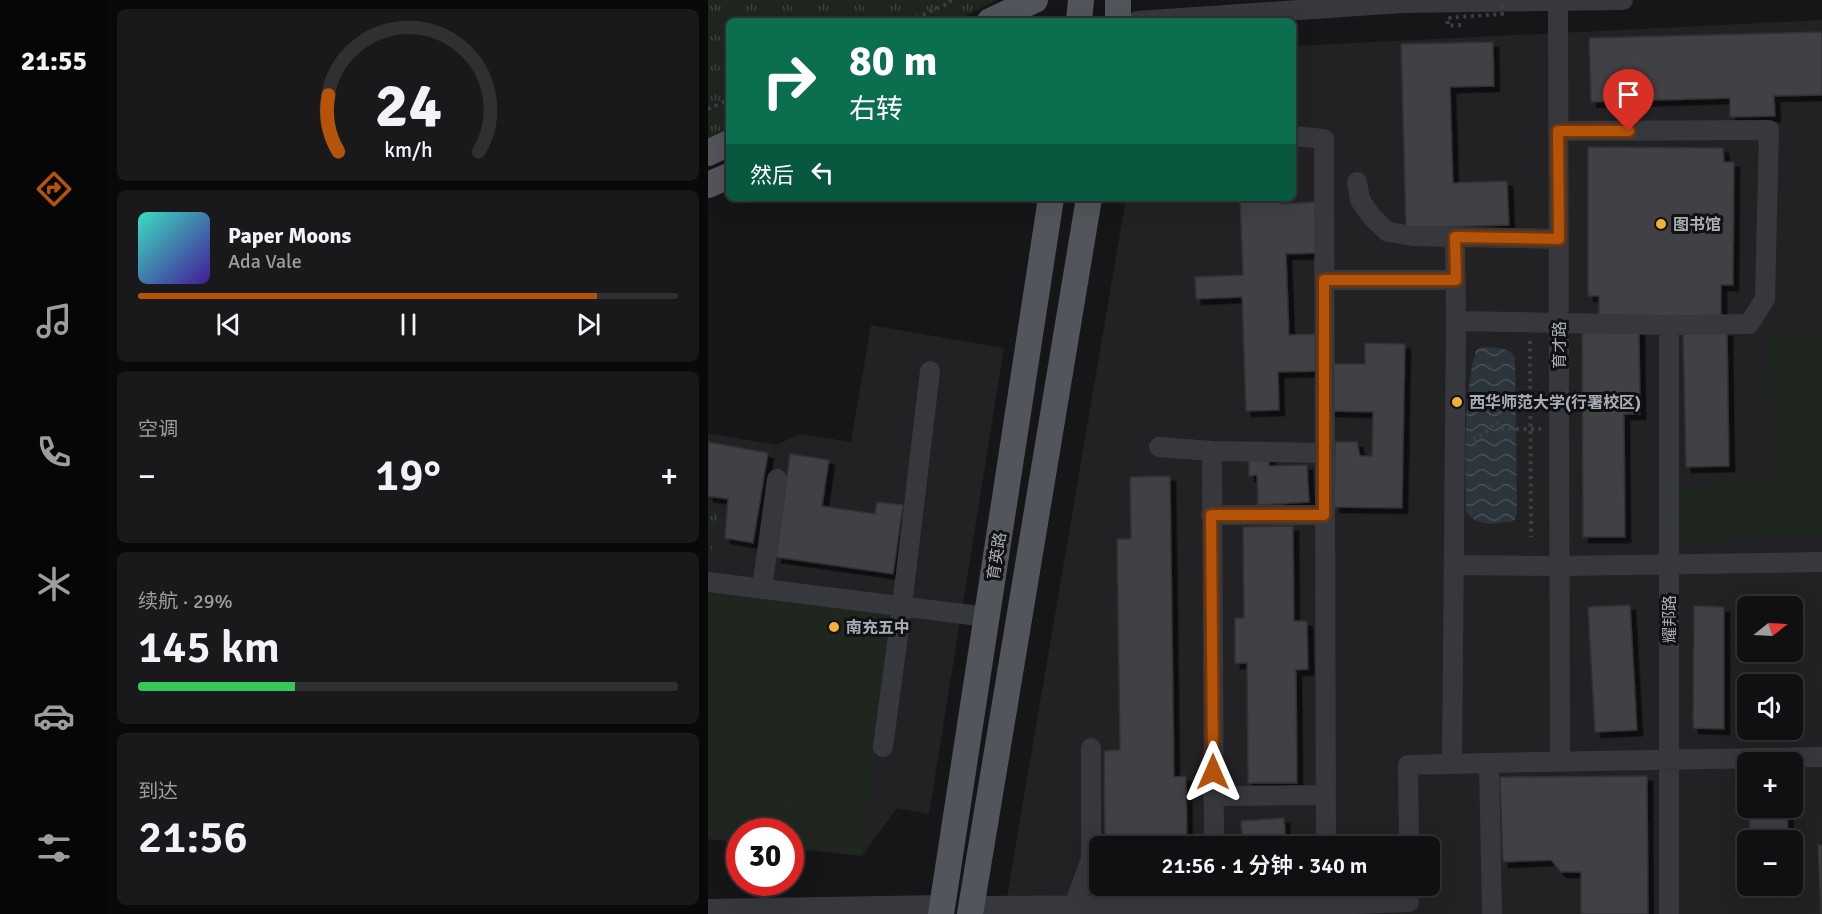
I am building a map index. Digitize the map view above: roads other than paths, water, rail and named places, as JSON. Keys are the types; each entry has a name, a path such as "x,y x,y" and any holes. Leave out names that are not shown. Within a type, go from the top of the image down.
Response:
{"main road":[{"path":"996,18 1035,0"},
{"path":"1079,18 1081,0"},
{"path":"1118,0 1118,18"},
{"path":"708,153 726,144"},
{"path":"708,185 726,177"},
{"name":"育英路","path":"941,909 1052,201"},
{"path":"971,910 1089,201"}],"street":[{"path":"1181,18 1402,3 1623,0"},
{"name":"育才路","path":"1558,1 1560,762"},
{"path":"1456,321 1669,325 1749,324 1766,299 1769,130 1558,131"},
{"path":"1296,136 1324,139 1326,836"},
{"path":"1357,182 1360,200 1372,217 1388,232 1413,236 1559,239"},
{"path":"1452,764 1455,237"},
{"path":"1324,280 1456,280"},
{"name":"耀邦路","path":"1669,325 1669,914"},
{"path":"883,747 930,371"},
{"path":"1159,447 1212,451 1324,453"},
{"path":"1212,451 1214,836"},
{"path":"762,589 777,479"},
{"path":"1211,515 1324,515"},
{"path":"1454,565 1560,566 1822,562"},
{"path":"708,582 987,616"},
{"path":"1091,748 1094,836"},
{"path":"1408,836 1408,765 1822,757"},
{"path":"1489,763 1492,914"},
{"path":"1213,796 1325,795"},
{"path":"1074,906 1089,872"},
{"path":"971,910 1303,896"},
{"path":"1343,896 1409,900"},
{"path":"708,909 941,909"}],"water":[{"path":"1481,347 1504,349 1515,357 1517,512 1515,520 1511,522 1492,524 1480,522 1474,520 1466,511 1467,410 1476,350"}],"place":[{"name":"图书馆","path":"1661,224"},
{"name":"西华师范大学(行署校区)","path":"1457,402"},
{"name":"南充五中","path":"834,627"}]}
